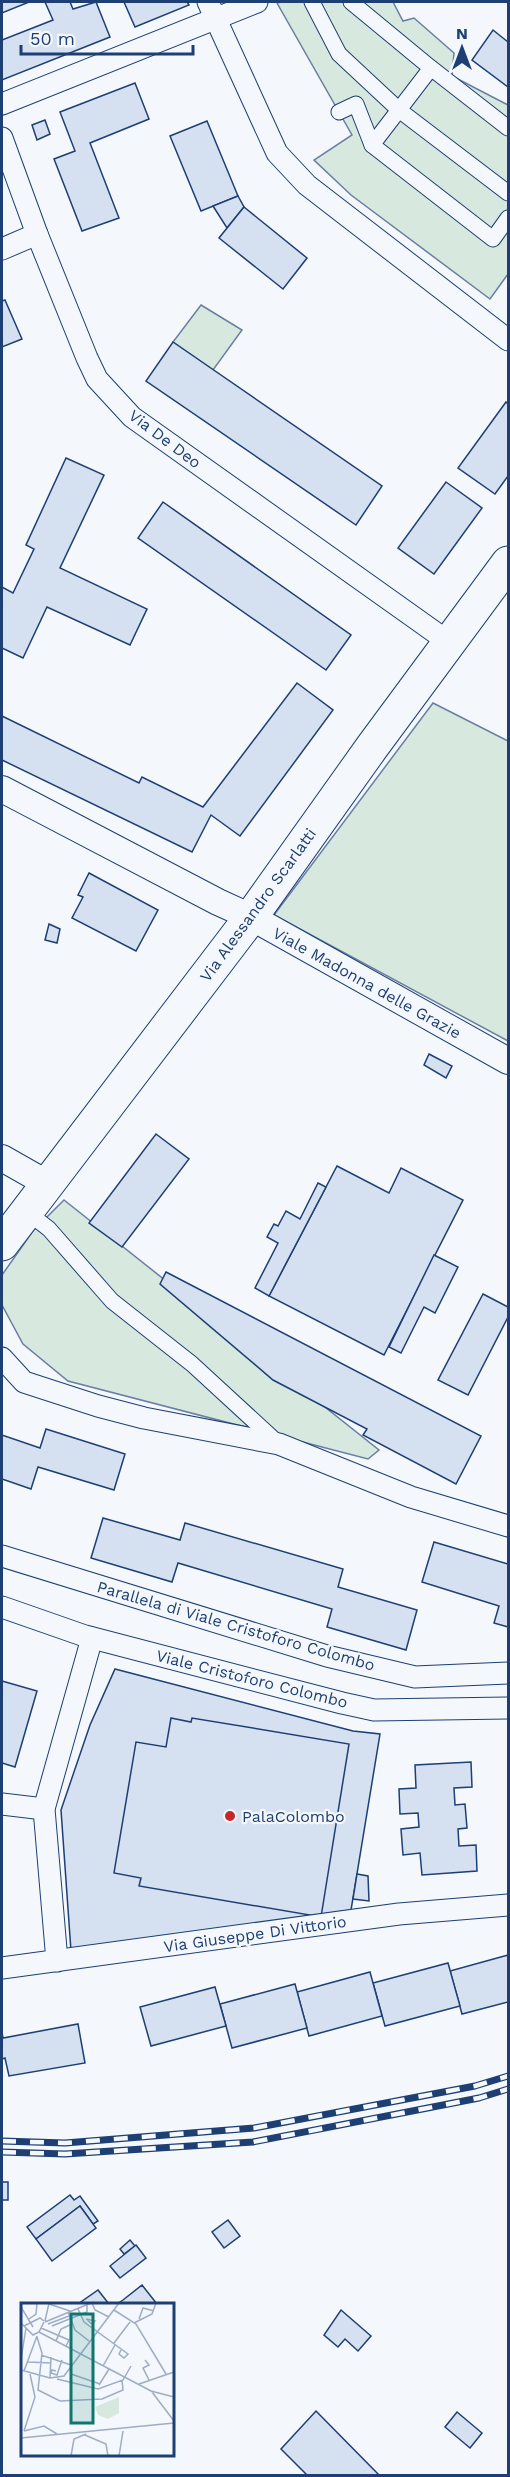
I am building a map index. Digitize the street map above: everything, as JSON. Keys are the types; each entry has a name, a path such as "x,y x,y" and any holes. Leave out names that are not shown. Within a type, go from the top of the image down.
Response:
{"main road":[{"name":"Via Alessandro Scarlatti","path":"2,1244 46,1183 251,917 508,563"}],"street":[{"path":"2,104 211,10 257,2"},
{"path":"312,2 339,54 399,110 508,193"},
{"path":"351,2 508,128"},
{"path":"211,10 277,153 307,185 508,340"},
{"path":"372,145 431,68"},
{"path":"339,112 356,104 372,145 493,239 508,218"},
{"name":"Via De Deo","path":"2,138 37,234 97,379 132,417 450,643"},
{"path":"2,249 37,234"},
{"name":"Viale Madonna delle Grazie","path":"2,789 251,917 508,1061"},
{"path":"2,1158 46,1183"},
{"path":"26,1211 49,1229 112,1300 192,1364 279,1444"},
{"path":"2,1358 24,1382 144,1418 279,1444 411,1497 508,1526"},
{"name":"Parallela di Viale Cristoforo Colombo","path":"2,1556 327,1656 415,1677 508,1673"},
{"name":"Viale Cristoforo Colombo","path":"2,1607 92,1638 374,1710 508,1708"},
{"path":"57,1961 44,1809 92,1638"},
{"path":"2,1804 44,1809"},
{"name":"Via Giuseppe Di Vittorio","path":"2,1968 399,1914 508,1905"}],"shaded area":[{"path":"393,2 403,21 414,18 454,53 452,76 508,105 508,274 490,299 351,195 314,160 352,135 277,3"},
{"path":"201,305 242,330 213,370 173,342"},
{"path":"433,703 508,741 508,1041 274,915"},
{"path":"64,1200 379,1450 368,1459 68,1381 23,1344 2,1305 2,1275 33,1231"}],"building":[{"path":"2,2 29,2 2,13"},
{"path":"45,2 70,2 73,9 96,2 110,37 2,80 2,40 53,20"},
{"path":"124,2 187,2 189,5 135,27"},
{"path":"493,30 508,42 508,87 472,60"},
{"path":"135,83 149,119 90,143 119,218 82,231 54,159 75,151 60,112"},
{"path":"45,120 50,134 37,140 32,125"},
{"path":"207,121 238,196 201,211 170,136"},
{"path":"238,196 244,207 227,228 213,206"},
{"path":"244,207 307,258 283,289 219,238"},
{"path":"5,300 22,339 2,347 2,301"},
{"path":"173,342 382,486 356,525 146,381"},
{"path":"506,402 508,404 508,476 495,494 458,468"},
{"path":"66,458 104,475 60,568 147,609 130,645 47,607 23,658 2,648 2,587 13,593 34,549 26,545"},
{"path":"446,482 482,508 434,574 398,548"},
{"path":"163,502 351,635 326,670 138,538"},
{"path":"297,683 333,710 240,836 211,815 192,852 2,760 2,716 139,783 142,777 203,807"},
{"path":"89,873 158,910 136,951 72,918 83,897 78,895"},
{"path":"49,924 60,929 57,943 45,940"},
{"path":"429,1054 452,1066 446,1078 424,1065"},
{"path":"156,1134 189,1159 122,1247 89,1223"},
{"path":"337,1166 389,1193 401,1168 463,1200 384,1355 269,1296"},
{"path":"318,1183 326,1187 269,1296 255,1288 278,1243 267,1237 274,1224 278,1226 286,1211 300,1219"},
{"path":"434,1255 458,1267 435,1313 424,1307 401,1353 389,1347"},
{"path":"166,1272 481,1436 456,1484 363,1435 367,1429 273,1380 160,1284"},
{"path":"483,1294 508,1307 508,1317 468,1395 438,1380"},
{"path":"46,1429 125,1454 114,1490 38,1467 31,1489 2,1479 2,1435 40,1448"},
{"path":"103,1518 180,1540 185,1523 343,1569 338,1587 417,1610 406,1650 327,1627 332,1609 178,1563 172,1582 91,1558"},
{"path":"434,1542 508,1564 508,1627 494,1623 499,1606 422,1582"},
{"path":"115,1669 353,1731 380,1734 351,1910 71,1951 61,1810 90,1725"},
{"path":"2,1681 37,1691 15,1767 2,1763"},
{"name":"PalaColombo","path":"171,1718 191,1722 192,1718 349,1744 321,1917 139,1886 141,1878 114,1873 136,1742 166,1747"},
{"path":"471,1762 472,1787 454,1788 455,1805 465,1804 467,1828 458,1829 459,1846 476,1845 477,1871 422,1875 420,1853 403,1855 401,1829 419,1827 418,1813 400,1814 399,1789 416,1788 415,1765"},
{"path":"357,1874 368,1876 369,1901 353,1899"},
{"path":"508,1955 508,2002 462,2014 450,1971"},
{"path":"448,1963 460,2006 385,2026 373,1983"},
{"path":"370,1972 382,2016 309,2036 297,1992"},
{"path":"295,1984 307,2028 232,2048 220,2004"},
{"path":"215,1987 226,2026 151,2046 140,2007"},
{"path":"78,2024 85,2063 9,2076 5,2058 2,2059 2,2032 3,2038"},
{"path":"2,2182 8,2182 8,2200 2,2200"},
{"path":"70,2195 74,2200 80,2196 98,2221 93,2224 80,2206 36,2239 27,2227"},
{"path":"80,2206 96,2228 52,2261 36,2239"},
{"path":"228,2220 240,2236 224,2248 212,2232"},
{"path":"130,2240 135,2246 124,2254 120,2249"},
{"path":"136,2245 146,2258 120,2278 110,2266"},
{"path":"142,2285 156,2303 118,2303"},
{"path":"98,2290 108,2303 79,2303"},
{"path":"341,2310 371,2336 358,2351 345,2339 338,2347 324,2335"},
{"path":"316,2411 380,2476 308,2476 281,2449"},
{"path":"457,2412 482,2433 470,2448 445,2427"}],"railway":[{"path":"2,2141 65,2143 254,2128 475,2086 508,2076"},
{"path":"2,2152 65,2154 253,2142 479,2098 508,2089"}],"place":[{"name":"PalaColombo","path":"230,1816"}]}
